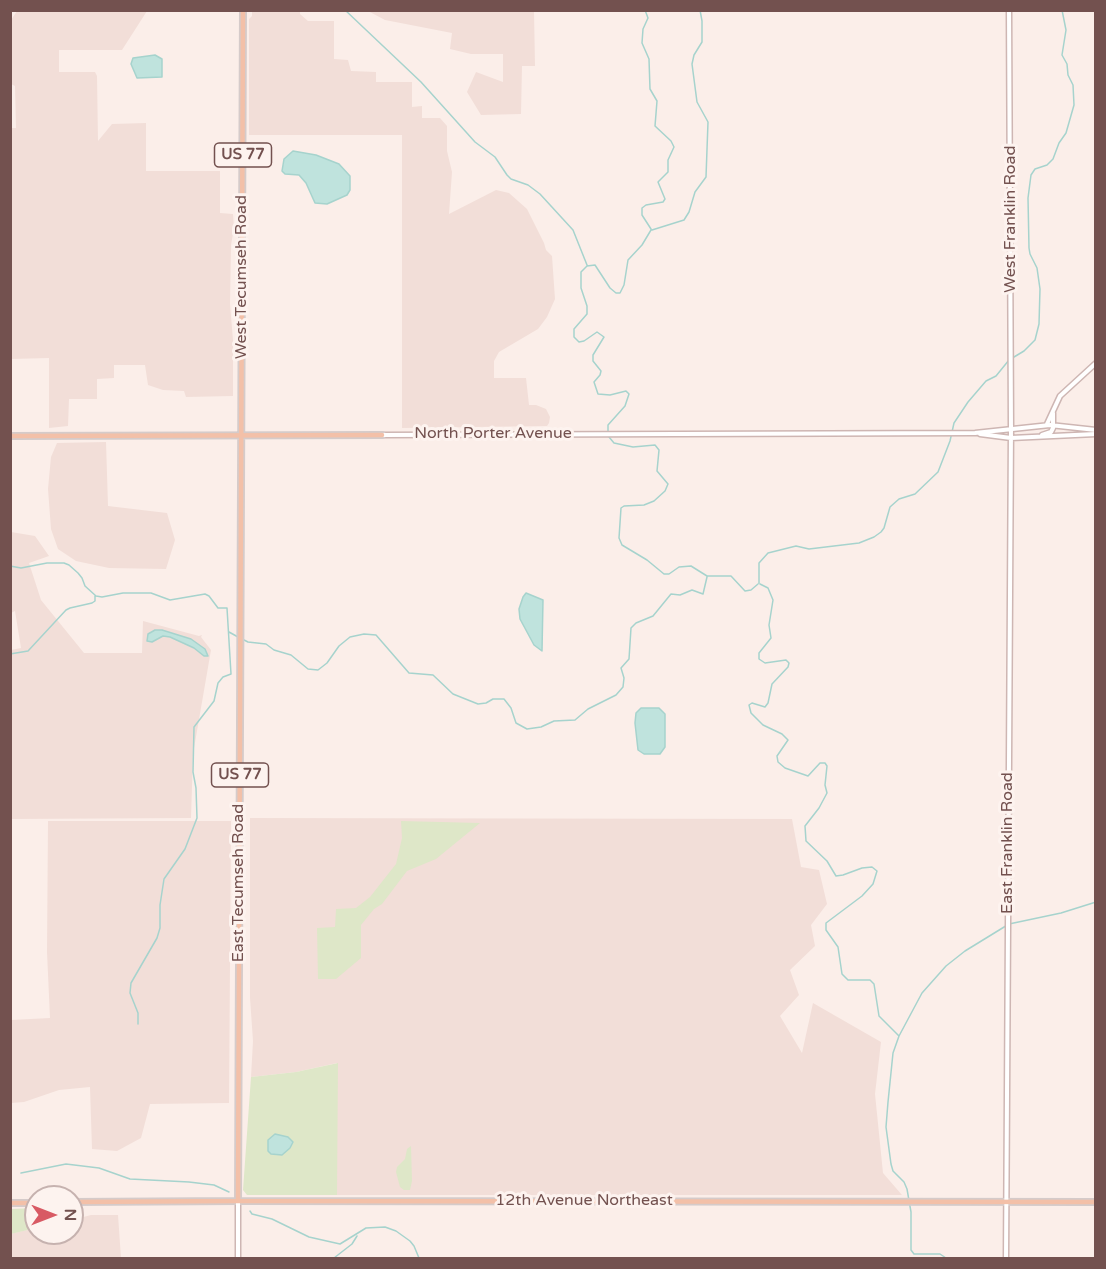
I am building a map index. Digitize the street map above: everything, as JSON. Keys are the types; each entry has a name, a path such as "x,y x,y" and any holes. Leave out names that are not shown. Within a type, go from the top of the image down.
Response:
{"main road":[{"name":"West Tecumseh Road","path":"241,436 243,10"},
{"name":"North Porter Avenue","path":"10,436 382,435"},
{"name":"East Tecumseh Road","path":"238,1201 241,436"},
{"name":"12th Avenue Northeast","path":"84,1202 1095,1202"}],"street":[{"name":"West Franklin Road","path":"1009,10 1011,428"},
{"path":"1043,425 1049,423 1058,399 1095,363"},
{"path":"1030,438 1051,432 1054,426 1053,411"},
{"name":"North Porter Avenue","path":"382,435 975,433 1043,425 1095,432"},
{"name":"East Franklin Road","path":"1006,1258 1011,428"},
{"name":"North Porter Avenue","path":"975,433 1030,438 1095,432"},
{"name":"East Tecumseh Road","path":"238,1201 238,1258"}],"shaded area":[{"path":"300,10 300,14 308,21 334,21 334,59 348,60 351,71 376,72 376,82 412,82 412,107 422,106 422,118 440,118 447,126 447,151 452,172 449,214 496,190 509,193 527,209 546,250 552,256 555,299 547,317 538,329 499,352 494,361 494,378 526,378 529,405 546,409 550,417 547,426 402,428 402,135 249,135 249,19 252,11"},
{"path":"17,11 147,11 122,50 59,50 59,72 95,72 97,76 98,141 112,124 146,123 146,171 220,171 220,213 233,214 234,228 231,245 230,304 233,340 233,396 186,397 184,391 163,390 148,385 145,365 114,365 114,378 97,379 97,399 69,399 68,426 49,428 49,358 11,359 10,128 16,128 15,86 11,84 11,20"},
{"path":"368,11 534,11 535,66 522,66 521,114 481,115 467,92 476,72 503,82 503,54 471,54 450,49 452,33 385,20"},
{"path":"106,442 108,506 167,513 175,540 166,569 109,568 76,561 58,549 51,529 48,489 51,457 57,443"},
{"path":"11,532 35,536 49,556 29,563 41,600 84,653 142,653 143,621 202,635 201,637 211,650 193,754 191,818 11,819 11,650 21,648 15,611 11,613"},
{"path":"250,818 792,819 801,867 819,870 827,904 811,925 815,946 790,970 799,995 780,1016 802,1053 813,1003 881,1042 875,1094 883,1173 902,1195 337,1195 337,1063 296,1072 251,1077 253,1041 250,998"},
{"path":"48,821 231,821 229,1103 150,1104 141,1138 117,1151 92,1149 90,1087 59,1090 24,1102 11,1103 11,1020 50,1018 47,952"},
{"path":"118,1215 121,1258 11,1258 10,1234 24,1231 24,1245 84,1245 84,1217"}],"green space":[{"path":"401,821 480,823 436,859 407,871 382,904 374,909 361,925 361,958 336,979 318,979 317,928 335,927 336,909 356,908 370,897 396,864 402,838"},
{"path":"338,1063 337,1195 247,1195 243,1190 251,1077 296,1072"},
{"path":"411,1146 412,1181 410,1190 404,1190 400,1187 396,1172 397,1167 405,1159 407,1149"},
{"path":"24,1208 24,1231 11,1234 11,1209"}],"water":[{"path":"155,55 162,59 162,77 137,78 131,64 133,58"},
{"path":"293,151 316,155 339,164 350,176 350,190 347,195 327,204 315,203 306,183 299,175 285,174 282,171 284,159"},
{"path":"526,593 543,600 542,651 534,645 520,619 519,609"},
{"path":"155,630 191,639 205,649 208,656 170,637 163,636 152,642 147,641 148,634"},
{"path":"641,708 659,708 665,714 665,747 660,754 644,754 638,750 635,723 636,713"},
{"path":"275,1134 288,1137 293,1142 282,1155 271,1154 268,1151 268,1140"}],"waterway":[{"path":"345,10 421,82 475,142 495,157 511,179 528,185 540,194 573,230 587,265"},
{"path":"645,10 648,18 643,29 642,43 649,59 650,89 657,101 655,126 671,141 674,147 668,160 668,172 658,182 665,199 663,202 642,208 642,215 651,229"},
{"path":"652,230 684,220 695,192 706,177 708,122 697,102 692,64 694,55 702,42 700,10"},
{"path":"759,583 759,563 768,553 796,546 809,549 859,543 881,532 890,507 899,499 915,494 938,472 954,423 968,402 986,381 996,376 1009,360 1024,351 1035,340 1039,324 1040,289 1037,268 1029,248 1028,198 1031,175 1035,169 1047,165 1053,159 1066,133 1074,105 1073,85 1062,55 1066,30 1062,10"},
{"path":"608,432 608,425 625,406 629,394 626,391 610,395 598,394 594,382 601,371 593,361 593,355 604,337 597,332 584,341 579,342 574,337 574,329 587,314 581,288 581,272 587,266 595,265 610,288 620,293 624,285 628,260 642,245 651,230"},
{"path":"609,437 614,443 633,447 655,445 659,450 657,471 668,484 665,491 654,501 644,505 621,508 619,538 622,545 647,560 664,574 669,574 679,567 691,566 707,576 731,576 745,591 751,590 758,584"},
{"path":"10,566 21,568 47,563 64,563 78,573 85,586 96,596 151,593 170,600 205,594 218,608 227,608 231,674 223,677 218,683 214,701 194,727 193,772 197,818 185,849 164,879 160,905 160,928 157,938 131,983 130,993 138,1013 138,1024"},
{"path":"242,639 266,644 274,650 291,655 308,669 318,670 350,637 364,634 376,635 409,673 433,675 453,694 478,704 493,699 504,699 511,708 516,723 527,729 541,727 554,721 575,720 588,709 616,695 623,687 624,678 621,668 629,659 631,628 636,623 653,616 671,594 680,595 692,590 703,594 707,577"},
{"path":"760,584 768,588 773,600 769,625 771,638 759,653 759,659 765,663 786,660 789,663 772,684 765,707 752,703 749,705 751,713 763,725 782,734 788,740 777,756 778,762 785,768 808,776 820,763 825,763 827,766 825,785 827,793 805,826 806,841 827,861 836,876 862,868 872,867 877,871 873,884 862,896 826,923 826,930 838,947 842,974 848,980 870,980 874,984 879,1016 899,1036"},
{"path":"10,654 28,651 66,610 92,603 95,601 95,596"},
{"path":"229,632 238,637"},
{"path":"946,1258 940,1254 914,1254 911,1250 911,1212 907,1189 904,1182 893,1171 891,1164 886,1127 893,1053 899,1036 922,993 946,966 965,951 1009,924 1061,913 1096,902"},
{"path":"21,1173 66,1164 99,1168 130,1179 214,1185 229,1192"},
{"path":"250,1211 252,1214 272,1219 309,1237 340,1244 366,1228 385,1227 396,1231 410,1241 419,1258"},
{"path":"334,1258 352,1244 357,1236"}]}
